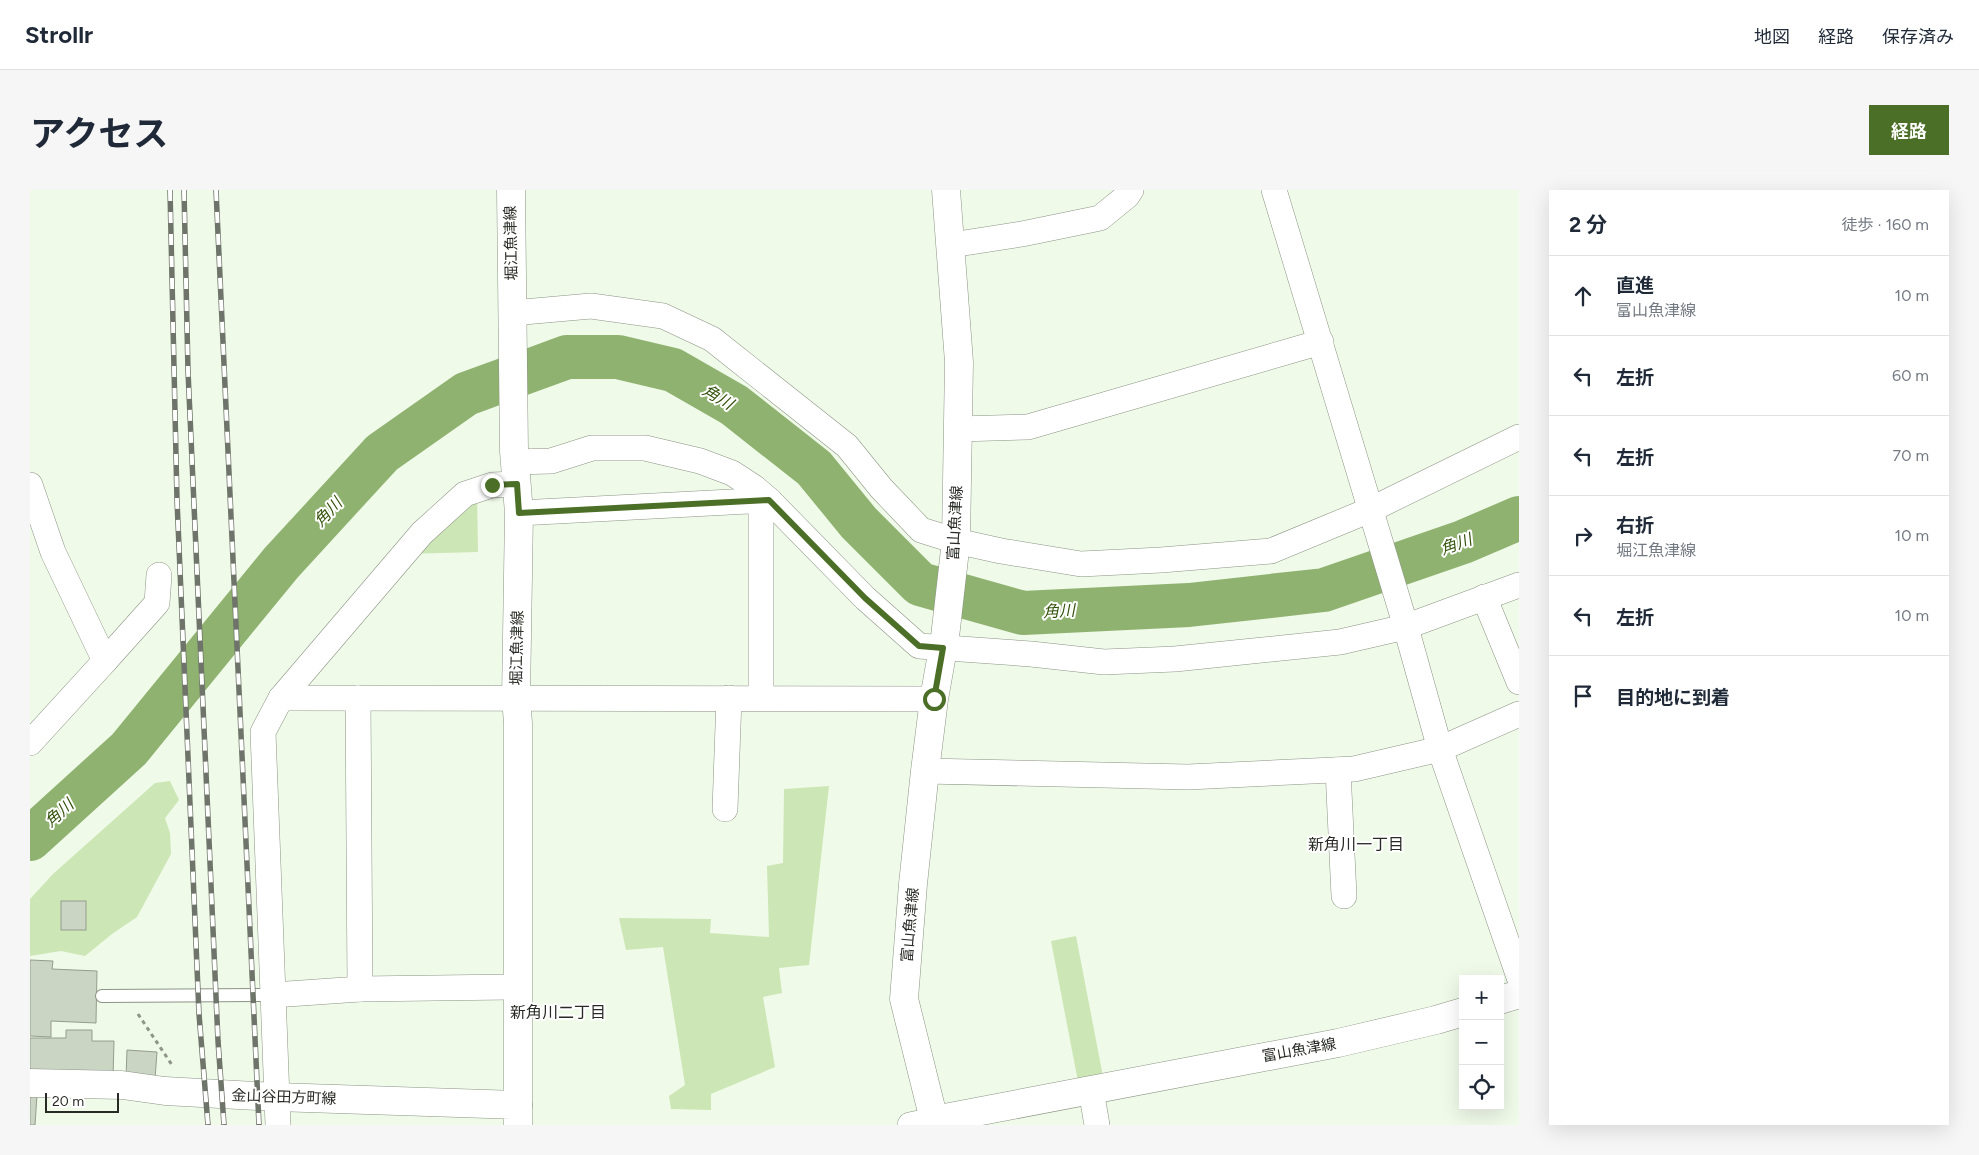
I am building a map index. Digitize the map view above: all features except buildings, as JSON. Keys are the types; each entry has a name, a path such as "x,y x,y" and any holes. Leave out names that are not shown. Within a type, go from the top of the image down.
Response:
{"main road":[{"name":"堀江魚津線","path":"511,190 515,466 519,513 516,698 518,723 518,1115"},
{"name":"富山魚津線","path":"946,190 959,362 955,547 944,642 934,699 925,771 913,884 904,999 926,1123 1338,1043 1459,1013"},
{"path":"1504,999 1519,994"},
{"name":"金山谷田方町線","path":"30,1083 122,1085 164,1091 276,1097 518,1115"}],"street":[{"path":"951,245 1022,234 1100,218 1127,196 1131,190"},
{"path":"1274,190 1321,342 1440,749 1519,977"},
{"path":"512,313 591,306 663,316 712,339 847,446 881,488 921,530 955,547 1001,551 1081,564 1271,551 1372,517 1519,437"},
{"path":"959,429 1028,427 1321,342"},
{"path":"278,1125 263,732 282,698 422,533 464,494 492,485 515,466 551,461 592,448 645,448 700,461 732,473 769,500 865,598 919,646 944,642 1104,662 1175,659 1340,642 1519,585"},
{"path":"30,485 53,552 105,661"},
{"path":"519,513 769,500"},
{"path":"761,698 761,513 769,500"},
{"path":"30,744 157,603 159,575"},
{"path":"1484,597 1519,682"},
{"path":"282,698 934,699"},
{"path":"358,698 360,989"},
{"path":"725,809 729,698"},
{"path":"925,771 1188,777 1354,769 1440,749 1519,714"},
{"path":"1338,770 1344,896"},
{"path":"273,995 360,989 518,987"},
{"path":"1091,1090 1097,1125"}],"lane":[{"path":"102,996 273,995"}],"path":[{"path":"126,996 191,1092"}],"green space":[{"path":"477,490 478,552 404,554"},
{"path":"170,781 179,800 165,818 170,833 171,854 137,917 85,956 61,951 30,956 30,899 53,874 155,783"},
{"path":"829,786 809,965 779,968 782,993 763,997 775,1067 711,1094 711,1110 671,1109 669,1096 685,1085 663,947 626,950 619,918 711,919 710,933 769,937 767,866 783,863 784,789"},
{"path":"1076,936 1105,1087 1080,1092 1051,941"}],"waterway":[{"name":"角川","path":"30,839 129,749 281,563 382,453 466,394 567,357 618,357 673,370 734,405 814,468 859,523 920,584 1023,613 1189,605 1324,590 1463,542 1519,518"}],"railway":[{"path":"170,190 177,500 199,1014 208,1125"},
{"path":"184,190 188,371 218,1041 224,1125"},
{"path":"216,190 259,1125"}],"district":[{"name":"新角川一丁目","path":"1356,844"},
{"name":"新角川二丁目","path":"558,1012"}],"route":[{"path":"492,485 517,484 519,513 769,500 865,598 919,646 943,648 934,699"}]}
